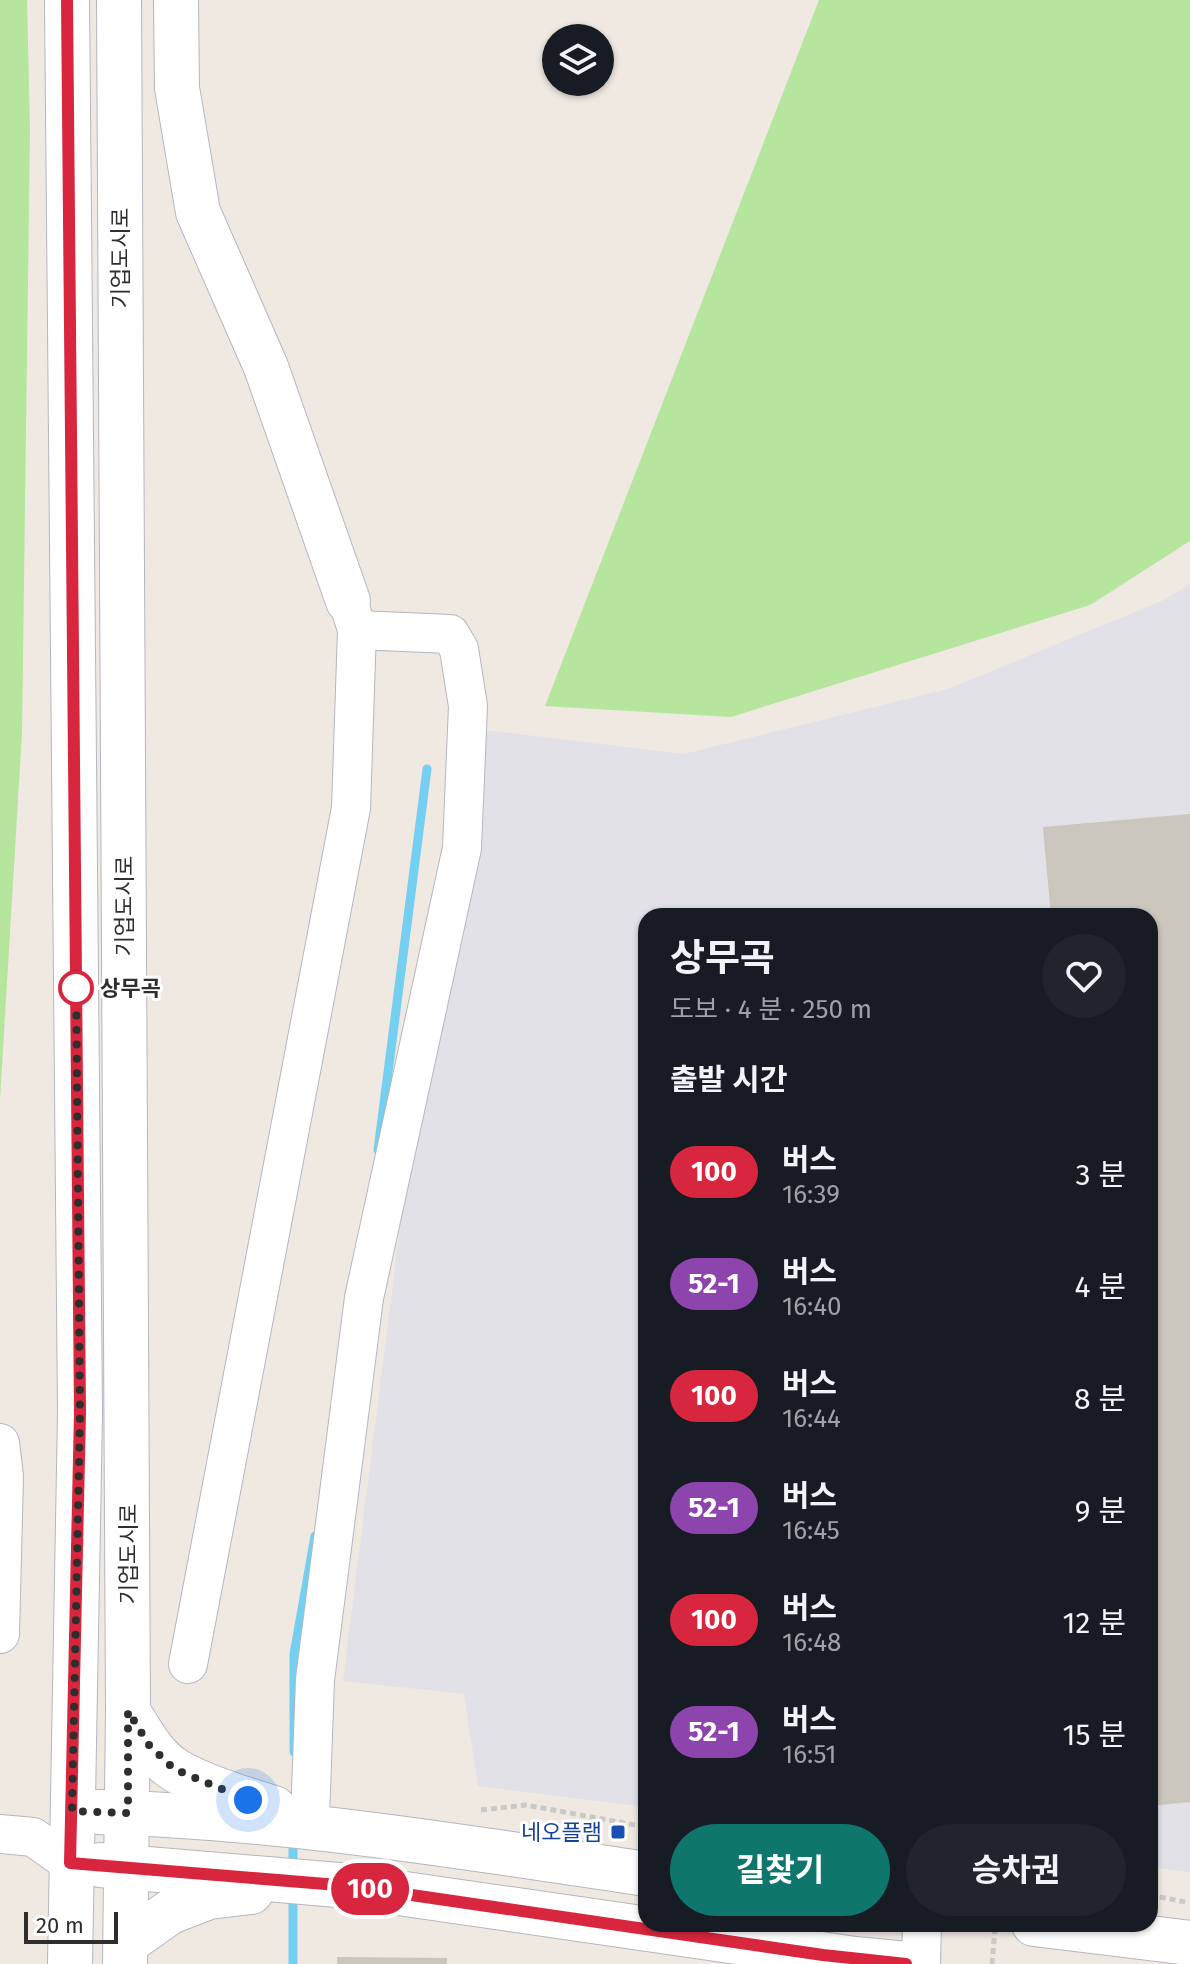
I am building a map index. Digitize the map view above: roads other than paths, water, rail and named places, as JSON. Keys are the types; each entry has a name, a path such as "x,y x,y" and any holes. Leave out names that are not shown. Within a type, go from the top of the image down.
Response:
{"main road":[{"path":"67,0 80,1413 70,1964"},
{"name":"기업도시로","path":"119,0 128,1711 125,1954"},
{"path":"176,0 177,88 198,212 266,367 352,616"},
{"path":"128,1711 149,1745 174,1769 248,1800 330,1824"},
{"path":"72,1811 330,1824 638,1873"},
{"path":"70,1863 127,1867 171,1891 209,1897 350,1886 638,1928"},
{"path":"125,1954 171,1891"},
{"path":"665,1932 907,1964"},
{"path":"1100,1932 1190,1943"}],"street":[{"path":"188,1664 351,808 352,616 450,634 459,649 468,706 462,848 364,1298 315,1680 330,1824"},
{"path":"0,1443 4,1476 0,1634"},
{"path":"17,1835 72,1811"},
{"path":"17,1835 70,1863"},
{"path":"921,1964 922,1932"}],"waterway":[{"path":"378,1150 427,769"},
{"path":"294,1752 294,1654 315,1536"},
{"path":"293,1838 293,1872"},
{"path":"293,1894 293,1964"}],"place":[{"name":"상무곡","path":"76,988"},
{"name":"네오플램","path":"618,1832"}]}
